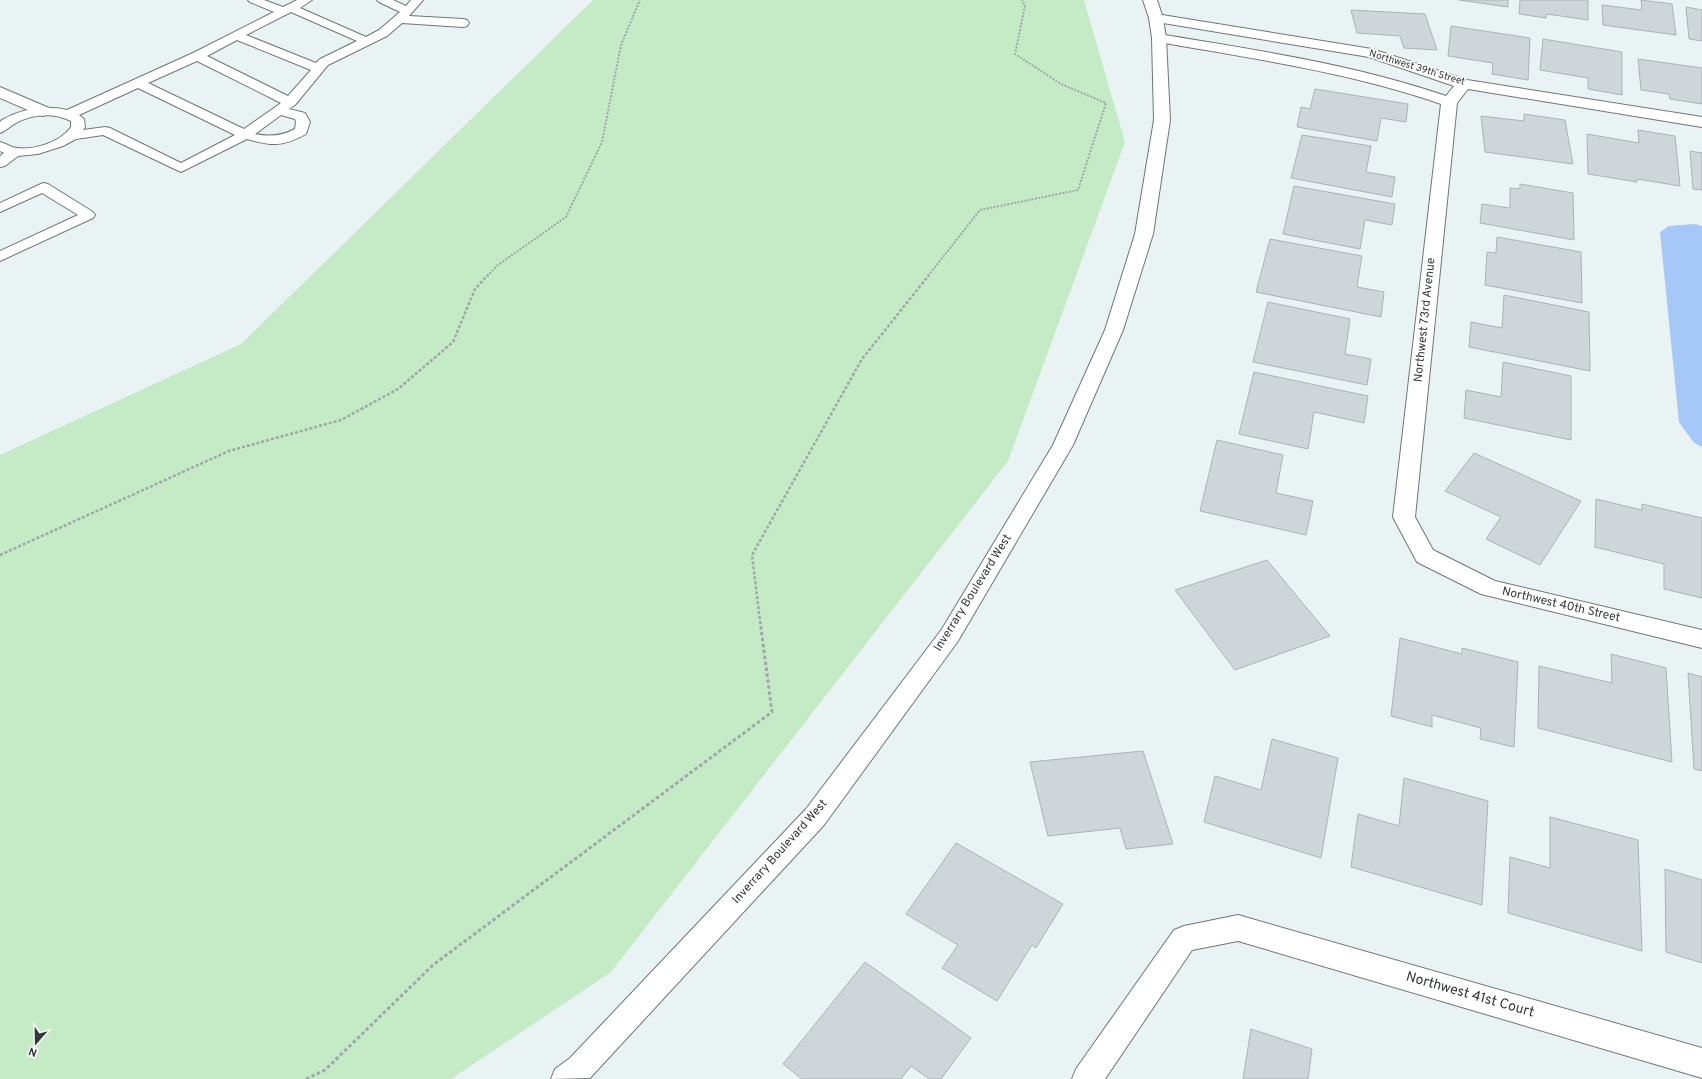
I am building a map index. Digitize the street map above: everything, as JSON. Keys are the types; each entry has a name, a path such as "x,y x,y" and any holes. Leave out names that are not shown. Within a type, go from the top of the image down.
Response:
{"street":[{"name":"Northwest 39th Street","path":"1155,19 1372,53 1464,84 1702,122"},
{"name":"Northwest 39th Street","path":"1155,19 1310,64 1406,87 1449,102"},
{"name":"Inverrary Boulevard West","path":"579,1075 814,818 950,635 1063,445 1114,330 1144,234 1162,120 1155,19"},
{"path":"1370,78 1385,58"},
{"path":"1449,102 1464,84"},
{"path":"0,92 43,111"},
{"name":"Northwest 73rd Avenue","path":"1425,556 1404,517 1449,102"},
{"name":"Northwest 40th Street","path":"1425,556 1489,588 1702,638"},
{"name":"Northwest 41st Court","path":"1087,1079 1184,939 1238,928 1702,1063"}],"lane":[{"path":"254,0 287,10 366,41"},
{"path":"70,114 197,56 306,0"},
{"path":"383,0 404,15 463,23"},
{"path":"72,135 105,131 180,168 245,135 290,102 300,88 324,62 383,33 404,15 417,0"},
{"path":"237,36 318,68"},
{"path":"197,56 290,102"},
{"path":"138,83 245,135 264,140 287,139 301,131 303,122 300,116 279,110"},
{"path":"0,129 13,120 28,114 43,111 58,111 70,114 77,119 78,126 72,135 47,148 30,151 15,151 0,146"},
{"path":"0,163 15,151"},
{"path":"0,208 43,187 88,215 0,257"}],"path":[{"path":"0,555 229,451 341,420 398,389 453,342 475,289 498,265 566,217 602,142 621,45 640,0"},
{"path":"306,1079 325,1070 433,965 772,712 752,555 862,359 980,210 1078,190 1106,103 1061,84 1015,54 1025,6 1022,0"}],"green space":[{"path":"593,0 1084,0 1125,142 1008,461 611,972 451,1079 0,1079 0,455 241,344"}],"water":[{"path":"1695,224 1702,226 1702,447 1694,443 1679,422 1660,232 1669,226"}],"building":[{"path":"1459,0 1508,0 1508,7"},
{"path":"1520,0 1588,0 1588,20 1547,14 1546,18 1519,14"},
{"path":"1641,0 1672,4 1676,35 1603,25 1602,5 1642,10"},
{"path":"1686,7 1702,10 1702,41 1689,39"},
{"path":"1351,10 1425,14 1437,50 1404,48 1400,36 1357,33"},
{"path":"1451,26 1530,38 1528,80 1492,74 1493,63 1448,56"},
{"path":"1543,39 1622,52 1622,95 1588,89 1588,78 1540,70"},
{"path":"1638,59 1702,68 1702,104 1670,99 1669,94 1641,90"},
{"path":"1315,89 1408,104 1406,122 1381,118 1377,141 1297,127 1301,107 1310,109"},
{"path":"1524,114 1565,120 1573,164 1485,152 1481,116 1524,121"},
{"path":"1638,130 1675,136 1680,186 1637,179 1637,182 1588,174 1587,134 1639,143"},
{"path":"1302,135 1371,146 1366,172 1395,177 1392,197 1291,178"},
{"path":"1690,151 1702,153 1702,190 1693,189"},
{"path":"1520,184 1573,193 1574,240 1480,223 1482,204 1510,208 1510,188 1520,189"},
{"path":"1294,186 1395,204 1392,225 1365,220 1360,249 1283,234"},
{"path":"1497,237 1581,252 1582,303 1485,285 1487,252 1496,253"},
{"path":"1270,239 1362,256 1357,287 1384,292 1381,317 1256,292"},
{"path":"1504,295 1589,312 1590,371 1469,347 1471,322 1502,328"},
{"path":"1268,302 1350,319 1345,354 1371,359 1367,385 1253,362"},
{"path":"1503,362 1571,376 1571,440 1464,418 1466,390 1501,397"},
{"path":"1254,372 1368,396 1364,423 1314,412 1308,449 1239,434"},
{"path":"1217,440 1283,455 1276,493 1313,501 1306,535 1200,511"},
{"path":"1474,453 1581,501 1540,565 1486,539 1501,517 1445,491"},
{"path":"1596,499 1642,510 1642,504 1702,518 1702,598 1664,589 1664,564 1595,547"},
{"path":"1267,560 1330,636 1235,670 1175,590"},
{"path":"1400,638 1462,654 1462,648 1518,662 1514,747 1480,739 1481,728 1432,715 1432,727 1391,716"},
{"path":"1611,654 1666,668 1672,762 1538,728 1539,666 1612,683"},
{"path":"1688,673 1702,677 1702,771 1694,769"},
{"path":"1272,739 1338,758 1321,858 1204,822 1215,776 1261,790"},
{"path":"1143,751 1173,844 1126,849 1120,828 1048,836 1030,762"},
{"path":"1404,778 1488,801 1482,905 1351,867 1358,814 1399,826"},
{"path":"1550,817 1638,840 1642,951 1508,913 1510,857 1550,868"},
{"path":"956,843 1063,904 1036,948 1032,945 997,1001 942,968 958,945 906,914"},
{"path":"1665,869 1702,880 1702,963 1666,952"},
{"path":"865,962 971,1038 941,1079 929,1079 911,1066 901,1079 802,1079 783,1064"},
{"path":"1251,1029 1312,1049 1308,1079 1243,1079"}]}
